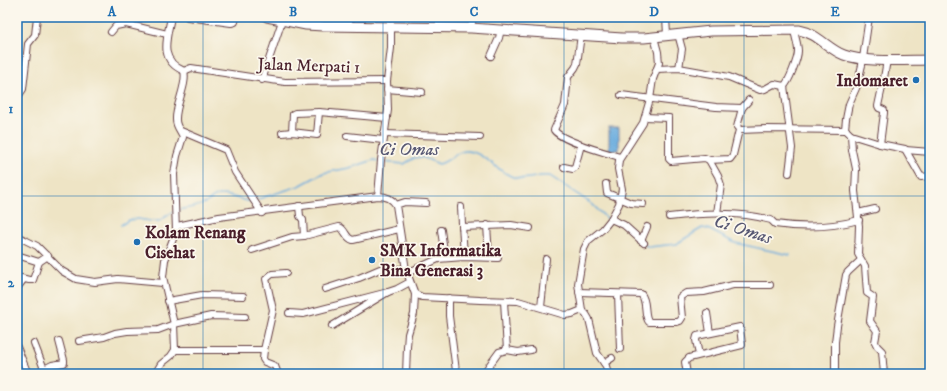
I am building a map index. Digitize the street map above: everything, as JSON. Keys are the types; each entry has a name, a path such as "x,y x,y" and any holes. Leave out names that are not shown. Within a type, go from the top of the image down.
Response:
{"main road":[{"path":"267,17 282,21 298,20 323,26 501,29 622,38 654,37 711,31 803,30 844,55 863,59 930,60"}],"street":[{"path":"17,98 23,88 28,44 35,35 37,17"},
{"path":"155,374 161,364 172,356 175,350 174,324 163,283 163,271 165,260 175,235 177,222 174,174 182,134 177,125 176,118 185,78 184,71 175,66 168,58 166,45 171,17"},
{"path":"188,17 233,23 235,22 236,17"},
{"path":"471,28 473,17"},
{"path":"666,17 667,35"},
{"path":"846,130 846,119 849,104 857,86 863,59 869,17"},
{"path":"262,80 282,21"},
{"path":"111,32 116,26 126,24 168,34"},
{"path":"378,196 387,118 387,81 391,48 391,27"},
{"path":"491,56 499,38 501,29"},
{"path":"784,86 788,82 798,53 794,30"},
{"path":"678,34 682,49 679,68"},
{"path":"581,35 577,64 568,77 565,105 554,130 558,134 581,145 620,157"},
{"path":"608,374 607,368 597,353 589,319 582,310 578,282 586,245 610,221 620,199 621,186 618,166 620,157 640,129 645,117 653,79 657,69 659,56 654,37"},
{"path":"880,144 884,110 878,106 887,60"},
{"name":"Jalan Merpati 1","path":"184,71 191,68 262,80 291,82 387,81"},
{"path":"657,69 679,68 729,77 760,90 774,84 784,86"},
{"path":"784,86 792,153 789,163 789,173"},
{"path":"387,89 422,92"},
{"path":"621,95 723,108 742,108"},
{"path":"645,117 669,118 670,160 705,158 709,160 727,160 731,157 735,149 739,130 737,127 742,108 749,100"},
{"path":"292,132 294,113 319,112 387,118"},
{"path":"282,133 292,132 317,135 319,112"},
{"path":"739,130 846,130 851,135 880,144 904,148 906,150 930,152"},
{"path":"182,134 224,148 235,172 262,213"},
{"path":"851,135 856,169 855,191 859,220 858,254 865,266 867,293 871,295 873,299 870,321 877,331 876,344 882,351 884,374"},
{"path":"347,136 480,137"},
{"path":"564,167 575,167 581,145"},
{"path":"906,150 920,176 922,178 930,176"},
{"path":"709,160 721,185 717,213"},
{"path":"606,184 607,194 631,203 642,204"},
{"path":"177,222 262,213 299,206 378,196 390,198 396,205 407,271 415,294 414,314 408,334 406,374"},
{"path":"396,205 405,202 426,203"},
{"path":"299,206 300,216 303,220 304,236"},
{"path":"461,207 464,257"},
{"path":"858,213 875,209"},
{"path":"669,216 717,213 757,216 772,220 775,224 785,225 839,224 859,220"},
{"path":"610,221 627,227 642,242 647,227"},
{"path":"462,227 511,225 530,228"},
{"path":"487,226 489,257"},
{"path":"252,250 292,237 304,236 339,227 343,228 348,237 353,240 399,229"},
{"path":"441,230 445,258"},
{"path":"17,236 37,246 67,275 80,280 95,282 118,279 163,283"},
{"path":"17,255 39,262"},
{"path":"17,277 29,280 35,278 39,262 48,256"},
{"path":"325,288 359,278 380,269 388,268 407,271 434,260 445,258 498,258"},
{"path":"541,307 546,259"},
{"path":"835,374 835,342 846,275 861,260"},
{"path":"278,374 275,366 264,361 264,350 272,310 266,279 272,274 286,273"},
{"path":"17,288 24,279"},
{"path":"289,313 311,312 388,292 403,287 410,282"},
{"path":"579,292 641,294 643,296 647,320 649,322 677,322 682,318 680,297 686,293 704,292 740,284 770,285"},
{"path":"332,326 388,292"},
{"path":"415,294 422,297 524,302 565,315 582,310"},
{"path":"618,294 620,349"},
{"path":"168,301 202,295 243,296"},
{"path":"450,298 449,316 456,371 458,373 475,374"},
{"path":"504,301 507,350"},
{"path":"707,313 710,333"},
{"path":"79,341 127,331 158,330 174,324 211,316 245,317"},
{"path":"687,374 685,362 687,359 743,345 739,327 699,335 696,337 699,355"},
{"path":"38,374 52,365 64,363 59,341"},
{"path":"34,343 44,369"},
{"path":"17,347 28,374"},
{"path":"175,350 264,350"},
{"path":"483,374 499,352 507,350 515,352 531,350"},
{"path":"604,363 612,358"}],"water":[{"path":"609,128 619,128 619,150 609,150"}],"waterway":[{"name":"Ci Omas","path":"382,162 404,164 414,158 422,157 439,164 461,152 468,151 481,156 513,177 522,179 550,176 592,204 608,220"},
{"name":"Ci Omas","path":"255,200 299,186 323,173 349,168 374,160 378,161"},
{"name":"Ci Omas","path":"176,211 200,205 219,195 252,201"},
{"name":"Ci Omas","path":"121,225 129,220 138,219 159,221 173,212"},
{"name":"Ci Omas","path":"645,245 649,247 676,244 702,228 708,229 735,243 790,255"}],"place":[{"name":"Indomaret","path":"916,80"},
{"name":"Kolam Renang Cisehat","path":"137,242"},
{"name":"SMK Informatika Bina Generasi 3","path":"372,260"}]}
